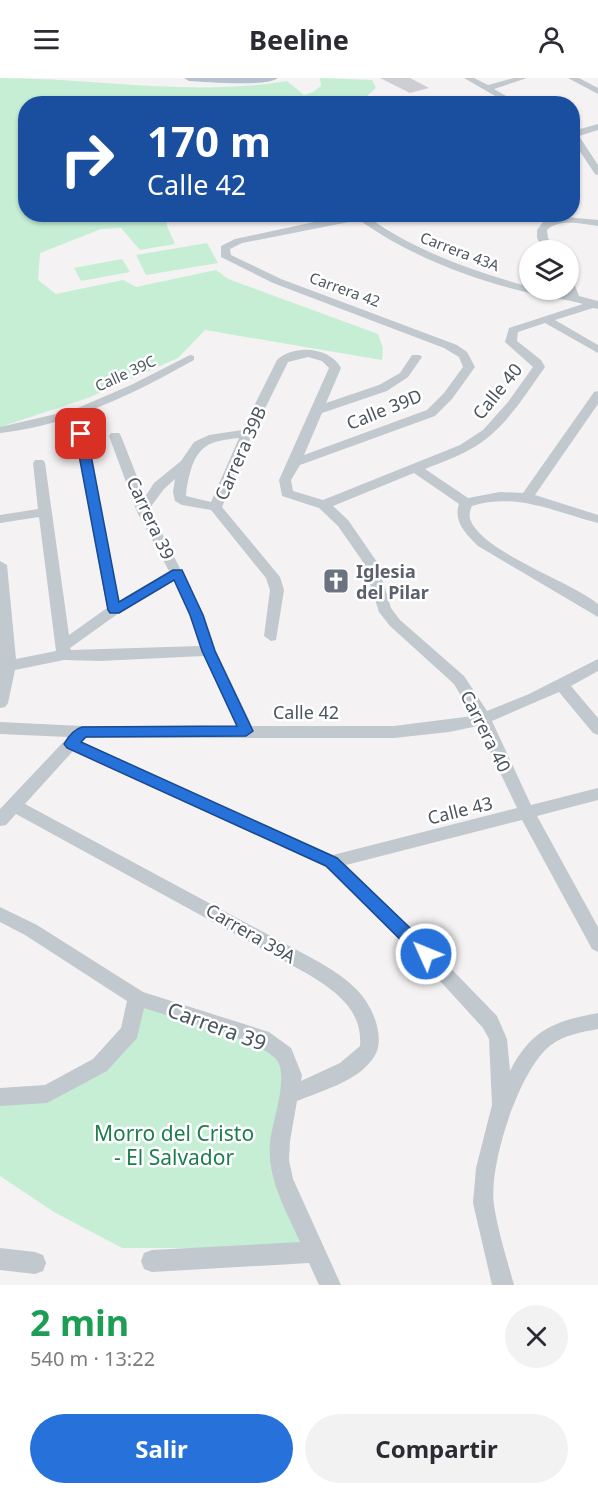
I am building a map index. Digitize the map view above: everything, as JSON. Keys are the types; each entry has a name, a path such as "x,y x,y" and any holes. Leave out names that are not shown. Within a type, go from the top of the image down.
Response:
{"main road":[{"path":"189,78 218,80 273,78"}],"street":[{"path":"468,78 502,96"},
{"path":"488,88 523,78"},
{"path":"572,78 598,91"},
{"path":"580,132 598,127"},
{"path":"580,140 590,149 598,172"},
{"path":"580,221 598,223"},
{"name":"Carrera 42","path":"328,222 239,240 225,248 226,257 277,281 444,344 459,351 467,359 469,367"},
{"name":"Carrera 43A","path":"371,222 401,244 427,256 492,280 519,287"},
{"path":"542,240 540,232 544,226 552,222"},
{"name":"Carrera 43A","path":"579,298 597,305"},
{"name":"Calle 40","path":"324,505 417,469 464,448 487,433 512,405 539,367 537,362 511,342 510,336 513,330 520,326 597,305"},
{"path":"547,320 598,350"},
{"name":"Carrera 40","path":"283,360 303,353 315,354 332,362 335,368 285,480 288,493 324,505 343,523 370,562 384,609 395,623 459,680 482,718 527,813 598,944"},
{"path":"318,410 383,388 404,375 416,357"},
{"name":"Calle 39C","path":"0,431 77,413 135,388 190,358"},
{"name":"Carrera 39B","path":"271,636 277,590 273,577 215,507 247,433 283,360"},
{"name":"Calle 39D","path":"295,462 431,413 448,396 469,367"},
{"path":"528,496 598,395"},
{"path":"215,507 187,502 180,498 179,491 185,464 197,444 213,436 247,433"},
{"path":"81,434 114,610"},
{"name":"Carrera 39","path":"116,436 143,509 197,615 209,651 246,731"},
{"path":"39,463 64,650"},
{"path":"143,509 159,486 185,464"},
{"path":"417,469 466,502 497,495 528,496 598,519"},
{"path":"466,502 462,513 465,522 471,533 487,547 580,598 598,612"},
{"path":"0,519 47,512"},
{"path":"0,565 9,666 0,703"},
{"path":"9,666 64,650 114,610 177,573"},
{"path":"64,650 100,656 209,651"},
{"name":"Calle 42","path":"0,728 77,738 246,731 394,732 442,727 482,718 562,686 598,664"},
{"path":"562,686 598,729"},
{"path":"0,820 77,738 332,862 426,954 495,1029 498,1039 502,1105"},
{"name":"Calle 43","path":"332,862 598,794"},
{"name":"Carrera 39A","path":"13,805 207,907 338,983 358,1002 366,1018 370,1046 361,1060 348,1069 289,1095"},
{"name":"Carrera 39","path":"0,914 31,930 137,998 262,1038 284,1054 292,1075 280,1141 279,1160 283,1180 330,1285"},
{"path":"0,1097 47,1094 100,1065 130,1032 137,998"},
{"path":"503,1285 483,1203 486,1168 502,1105 526,1063 544,1039 585,1023 598,1021"},
{"path":"152,1261 315,1252"},
{"path":"0,1259 35,1263"}],"green space":[{"path":"0,78 179,87 251,85 287,81 304,95 321,86 320,78 372,80 376,88 367,96 18,96 18,222 167,222 175,244 140,250 121,228 101,229 40,253 38,280 56,294 123,280 136,287 216,270 228,279 378,334 383,348 382,360 205,330 178,358 88,398 0,427"},
{"path":"207,243 218,263 146,275 136,255"},
{"path":"122,259 130,272 81,281 74,268"},
{"name":"Morro del Cristo - El Salvador","path":"140,1002 265,1042 287,1059 276,1140 310,1248 122,1248 54,1212 0,1176 0,1102 104,1070"}],"building":[{"path":"380,78 410,78 429,88 410,93"}],"place":[{"name":"Iglesia del Pilar","path":"336,581"}],"route":[{"path":"81,434 114,610 177,573 197,615 209,651 246,731 82,732 72,744 332,862 426,954"}]}
